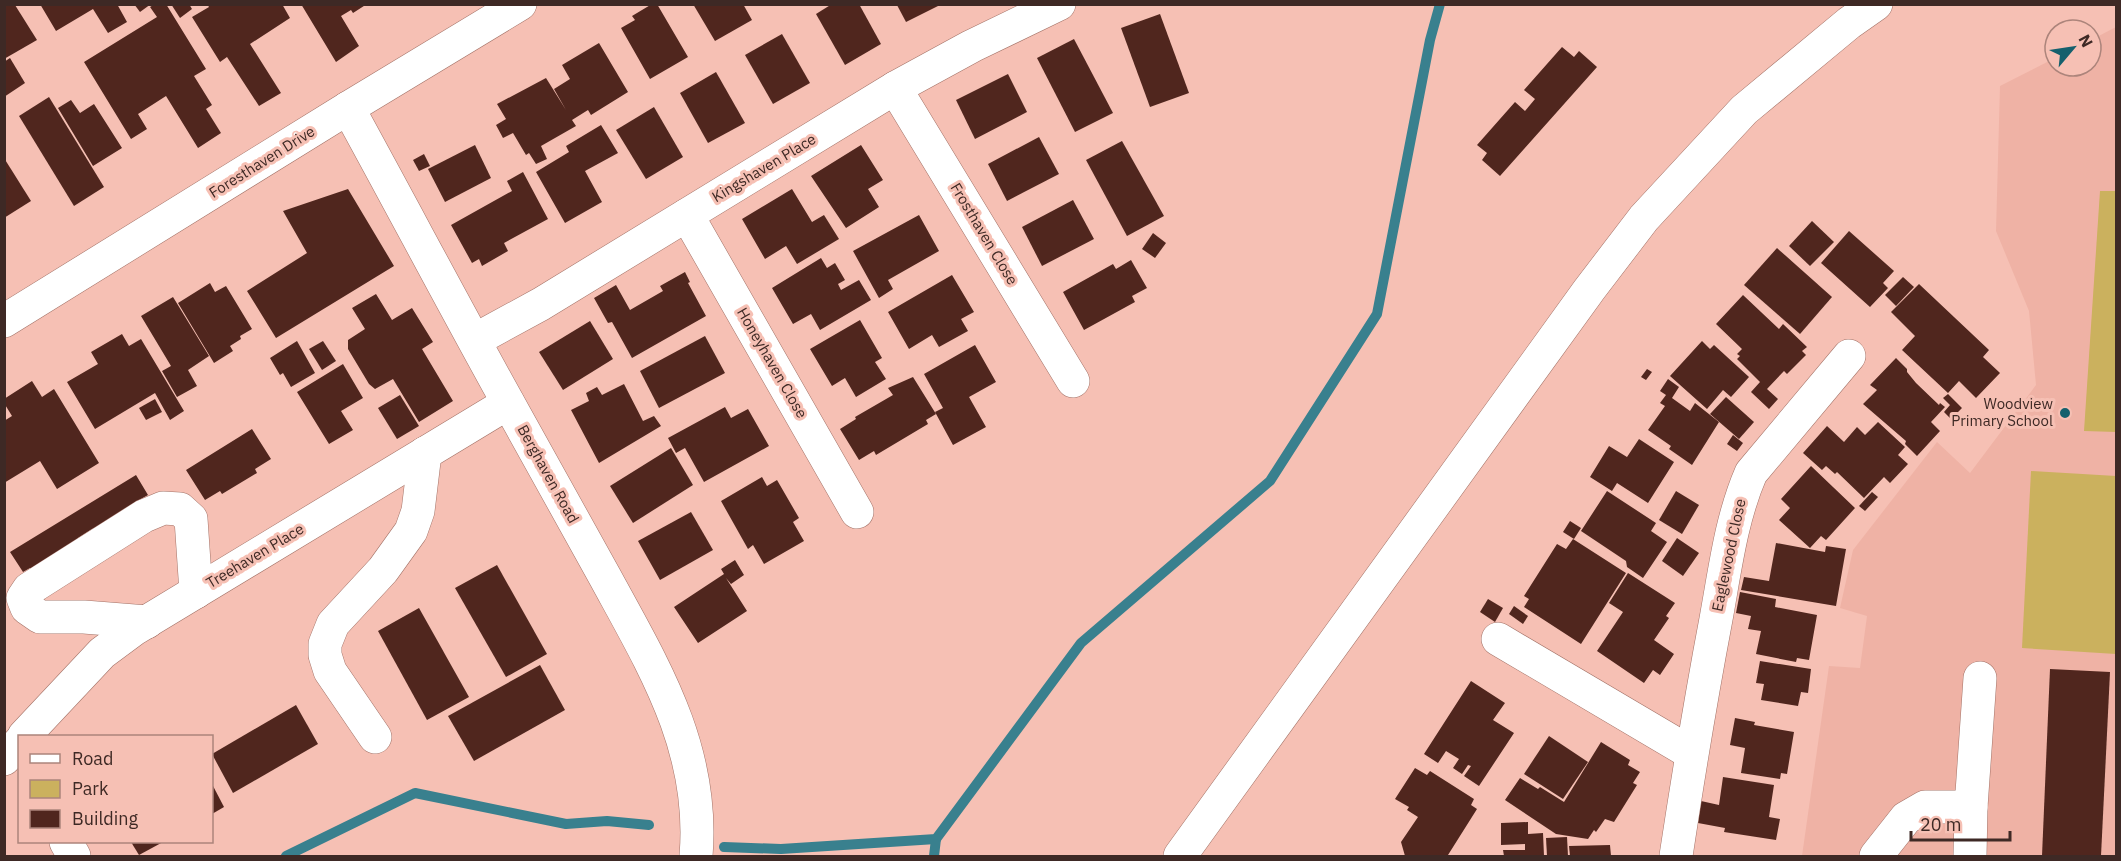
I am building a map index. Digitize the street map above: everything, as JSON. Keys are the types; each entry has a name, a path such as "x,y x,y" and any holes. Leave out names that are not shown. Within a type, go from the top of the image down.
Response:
{"street":[{"name":"Foresthaven Drive","path":"4,321 520,4"},
{"name":"Kingshaven Place","path":"475,340 541,304 895,88 972,46 1059,4"},
{"path":"1180,856 1589,290 1644,218 1744,110 1849,23 1876,4"},
{"name":"Frosthaven Close","path":"895,88 1073,381"},
{"name":"Berghaven Road","path":"348,108 508,404 658,674 683,736 694,788 698,837 696,856"},
{"name":"Honeyhaven Close","path":"687,215 857,512"},
{"name":"Eaglewood Close","path":"1676,856 1691,753 1731,535 1742,494 1751,473 1849,356"},
{"name":"Treehaven Place","path":"27,735 102,653 147,622 508,404"},
{"path":"375,737 330,671 325,655 325,644 333,624 383,570 411,531 418,511 425,453"},
{"path":"147,622 84,617 40,617 27,608 23,598 29,589 144,516 163,508 180,509 191,519 196,592"},
{"path":"1498,639 1691,753"},
{"path":"1970,856 1980,678"},
{"path":"1876,856 1906,818 1925,807 1971,807"}],"shaded area":[{"name":"Woodview Primary School","path":"2116,27 2116,856 1802,856 1829,666 1860,668 1867,616 1840,608 1853,550 1937,442 1970,473 2036,385 2029,311 1996,231 2000,86 2043,64 2043,78 2103,78 2103,34"}],"green space":[{"path":"2100,191 2116,191 2116,432 2084,431"},
{"path":"2031,471 2116,476 2116,654 2022,648"}],"building":[{"path":"40,4 117,4 127,22 108,33 93,9 56,31"},
{"path":"134,4 151,4 140,12"},
{"path":"155,4 166,4 206,69 194,76 212,105 206,109 221,133 198,148 166,96 138,114 147,129 131,139 84,62 157,17 150,7"},
{"path":"171,4 189,4 192,9 180,18"},
{"path":"207,4 282,4 290,18 250,44 281,93 259,106 227,57 220,62 192,17 209,7"},
{"path":"301,4 367,4 353,13 351,10 341,16 359,46 336,62"},
{"path":"652,4 657,4 688,57 650,79 621,28 635,20 632,16"},
{"path":"693,4 743,4 752,20 715,41"},
{"path":"832,4 859,4 881,44 845,65 816,14"},
{"path":"4,5 15,5 37,40 4,59"},
{"path":"897,5 940,5 906,22"},
{"path":"1160,14 1189,93 1150,107 1121,28"},
{"path":"782,34 810,83 773,104 745,55"},
{"path":"1074,39 1113,113 1075,132 1037,58"},
{"path":"599,43 628,92 591,115 588,110 572,120 576,126 541,146 547,159 536,164 529,153 526,155 513,133 503,138 496,125 506,119 497,104 546,78 566,110 554,89 570,79 562,65"},
{"path":"1562,47 1574,57 1579,51 1597,67 1500,176 1482,160 1487,153 1477,145 1515,102 1525,111 1535,99 1524,90"},
{"path":"10,58 25,83 4,97 4,62"},
{"path":"716,72 745,123 708,143 680,93"},
{"path":"1008,74 1027,112 975,139 956,100"},
{"path":"49,97 104,187 74,206 19,116"},
{"path":"71,100 80,113 94,104 122,148 93,166 58,108"},
{"path":"654,107 683,157 646,179 616,130"},
{"path":"601,125 618,153 585,171 602,202 565,223 536,172 569,152 566,146"},
{"path":"1039,137 1059,174 1007,201 988,164"},
{"path":"1122,141 1164,216 1127,236 1086,160"},
{"path":"475,145 491,178 445,202 428,169"},
{"path":"861,145 883,180 868,189 879,207 846,228 811,176"},
{"path":"424,154 430,166 419,171 413,160"},
{"path":"4,158 31,201 4,218"},
{"path":"523,172 548,219 504,243 508,251 482,266 479,259 472,263 451,225 512,191 507,181"},
{"path":"348,189 394,266 276,338 247,291 307,253 283,211"},
{"path":"792,189 812,222 824,215 839,239 797,264 786,246 765,259 742,219"},
{"path":"1073,200 1094,239 1042,266 1022,227"},
{"path":"919,215 939,251 888,280 893,289 879,298 853,251"},
{"path":"1812,221 1834,242 1810,266 1789,246"},
{"path":"1849,231 1894,271 1883,283 1888,288 1870,307 1821,263"},
{"path":"1153,233 1166,243 1155,258 1142,249"},
{"path":"1777,248 1832,297 1800,334 1744,285"},
{"path":"821,258 827,268 835,263 845,280 838,284 841,290 859,280 871,300 820,330 811,314 793,324 772,288"},
{"path":"1131,260 1147,288 1132,296 1135,302 1084,330 1063,292 1113,264 1116,269"},
{"path":"685,272 690,282 688,283 706,316 632,358 612,322 608,323 594,298 616,285 630,310 663,291 660,286"},
{"path":"952,275 974,312 961,319 968,331 939,347 932,335 909,349 888,312"},
{"path":"1903,277 1914,287 1896,306 1885,295"},
{"path":"210,283 215,292 226,286 252,329 230,346 233,351 214,363 178,303"},
{"path":"1919,284 1989,350 1983,357 2000,373 1976,398 1959,381 1948,393 1902,350 1915,336 1891,312"},
{"path":"376,294 392,320 412,308 433,342 422,349 453,401 419,422 393,379 375,389 369,384 348,349 348,340 365,329 352,308"},
{"path":"1743,295 1779,329 1783,324 1807,347 1802,351 1806,355 1787,374 1784,371 1767,389 1778,399 1769,409 1751,392 1760,382 1737,359 1740,356 1737,354 1742,349 1716,324"},
{"path":"173,297 209,356 188,370 197,386 177,397 162,371 171,366 141,316"},
{"path":"860,320 882,358 875,362 886,379 856,397 845,378 832,386 810,349"},
{"path":"590,321 613,359 563,390 539,352"},
{"path":"122,334 129,346 141,339 184,411 170,420 155,393 95,429 67,382 98,364 91,352"},
{"path":"705,336 725,373 659,408 640,371"},
{"path":"297,341 315,373 291,387 283,373 280,375 270,358"},
{"path":"323,341 336,361 322,370 309,349"},
{"path":"1702,341 1710,349 1714,345 1749,377 1731,397 1723,390 1707,409 1670,376"},
{"path":"975,345 996,382 969,397 986,427 953,445 935,412 943,408 924,374"},
{"path":"1896,358 1916,383 1939,405 1940,403 1945,407 1931,422 1940,431 1917,456 1905,444 1906,441 1863,404 1877,390 1870,385"},
{"path":"343,364 363,398 341,411 353,430 329,444 297,392"},
{"path":"1647,369 1652,372 1646,380 1641,377"},
{"path":"913,377 936,414 926,420 928,424 876,455 874,451 859,460 840,429 856,419 855,417 893,395 888,388"},
{"path":"1668,379 1679,387 1672,398 1690,411 1695,403 1719,422 1692,465 1648,430 1665,406 1660,403 1666,395 1660,391"},
{"path":"32,381 42,397 54,389 99,463 57,489 40,461 4,483 4,421 12,416 4,399"},
{"path":"624,384 643,421 654,416 661,426 599,463 571,410 589,401 586,393 597,387 602,395"},
{"path":"1948,394 1962,408 1951,419 1944,412 1950,405 1943,398"},
{"path":"400,395 419,426 397,439 378,408"},
{"path":"1726,397 1754,422 1739,439 1710,414"},
{"path":"155,399 162,412 146,420 139,408"},
{"path":"725,407 731,418 748,409 769,446 704,482 685,448 676,453 668,438"},
{"path":"1878,422 1905,447 1898,455 1908,464 1890,483 1884,477 1864,498 1837,472 1835,474 1826,466 1822,470 1803,453 1827,426 1844,442 1857,427 1865,435"},
{"path":"252,429 271,459 255,469 257,473 222,494 220,491 205,500 186,470"},
{"path":"1733,435 1743,443 1737,451 1727,444"},
{"path":"1639,439 1674,462 1648,503 1617,483 1612,491 1590,477 1609,446 1627,457"},
{"path":"671,448 693,485 633,523 610,486"},
{"path":"1811,466 1855,508 1826,540 1821,536 1810,548 1779,520 1790,508 1781,499"},
{"path":"136,475 148,495 139,500 146,511 92,529 78,538 85,549 37,579 30,568 23,572 10,552"},
{"path":"762,477 767,486 777,480 799,518 793,522 804,541 764,564 753,545 748,549 721,501"},
{"path":"1607,491 1656,523 1651,531 1667,542 1643,578 1627,567 1626,561 1581,531"},
{"path":"1676,491 1699,505 1682,534 1659,520"},
{"path":"1872,492 1878,497 1865,511 1859,506"},
{"path":"691,512 713,550 660,580 638,541"},
{"path":"1570,521 1581,528 1574,539 1563,532"},
{"path":"1677,538 1699,553 1683,576 1662,561"},
{"path":"1573,539 1626,573 1581,644 1524,607 1529,599 1524,596 1557,544 1566,549"},
{"path":"1776,543 1825,552 1826,546 1846,549 1836,606 1741,590 1744,577 1769,581"},
{"path":"735,560 744,575 731,584 726,578 747,611 698,643 674,607 724,574 721,569"},
{"path":"497,565 547,654 506,677 455,588"},
{"path":"1628,573 1675,603 1666,616 1669,618 1654,640 1674,654 1660,675 1653,670 1644,683 1597,651 1623,612 1609,603"},
{"path":"1740,592 1776,599 1775,607 1817,615 1809,660 1797,658 1796,662 1756,654 1761,631 1748,629 1751,616 1736,613"},
{"path":"1488,599 1503,608 1495,622 1480,612"},
{"path":"1514,606 1528,616 1523,624 1509,614"},
{"path":"419,608 469,697 427,720 378,631"},
{"path":"1760,661 1811,669 1808,693 1801,692 1798,706 1761,700 1764,684 1756,683"},
{"path":"540,665 565,710 474,761 448,716"},
{"path":"2050,669 2110,672 2101,856 2042,856"},
{"path":"1471,681 1505,703 1493,720 1514,733 1479,786 1464,776 1471,766 1468,765 1462,774 1453,768 1459,759 1446,751 1438,763 1424,754"},
{"path":"296,705 318,744 233,793 213,753"},
{"path":"1735,718 1755,722 1754,725 1794,732 1787,774 1781,773 1780,779 1741,773 1745,748 1730,745"},
{"path":"1549,736 1588,762 1563,799 1524,774"},
{"path":"1601,742 1630,760 1628,765 1640,772 1633,783 1637,785 1614,822 1605,819 1588,839 1556,834 1505,800 1520,778 1564,802"},
{"path":"1415,768 1427,775 1430,771 1474,799 1471,805 1477,809 1448,855 1405,856 1401,842 1418,817 1407,810 1409,807 1395,799"},
{"path":"1723,777 1774,785 1769,817 1780,819 1776,840 1724,832 1725,828 1698,823 1701,801 1719,805"},
{"path":"213,786 224,807 213,813"},
{"path":"1528,822 1528,834 1543,833 1544,856 1504,856 1503,850 1525,850 1525,844 1501,845 1501,823"},
{"path":"1567,837 1568,856 1547,856 1546,838"},
{"path":"132,843 161,843 139,855"},
{"path":"1610,845 1611,856 1570,856 1569,846"}],"waterway":[{"path":"724,847 781,849 936,839 1081,643 1270,481 1377,314 1430,40 1440,4"},
{"path":"286,856 415,793 566,824 607,821 649,825"},
{"path":"934,856 936,839"}],"place":[{"name":"Woodview Primary School","path":"2065,413"}]}
